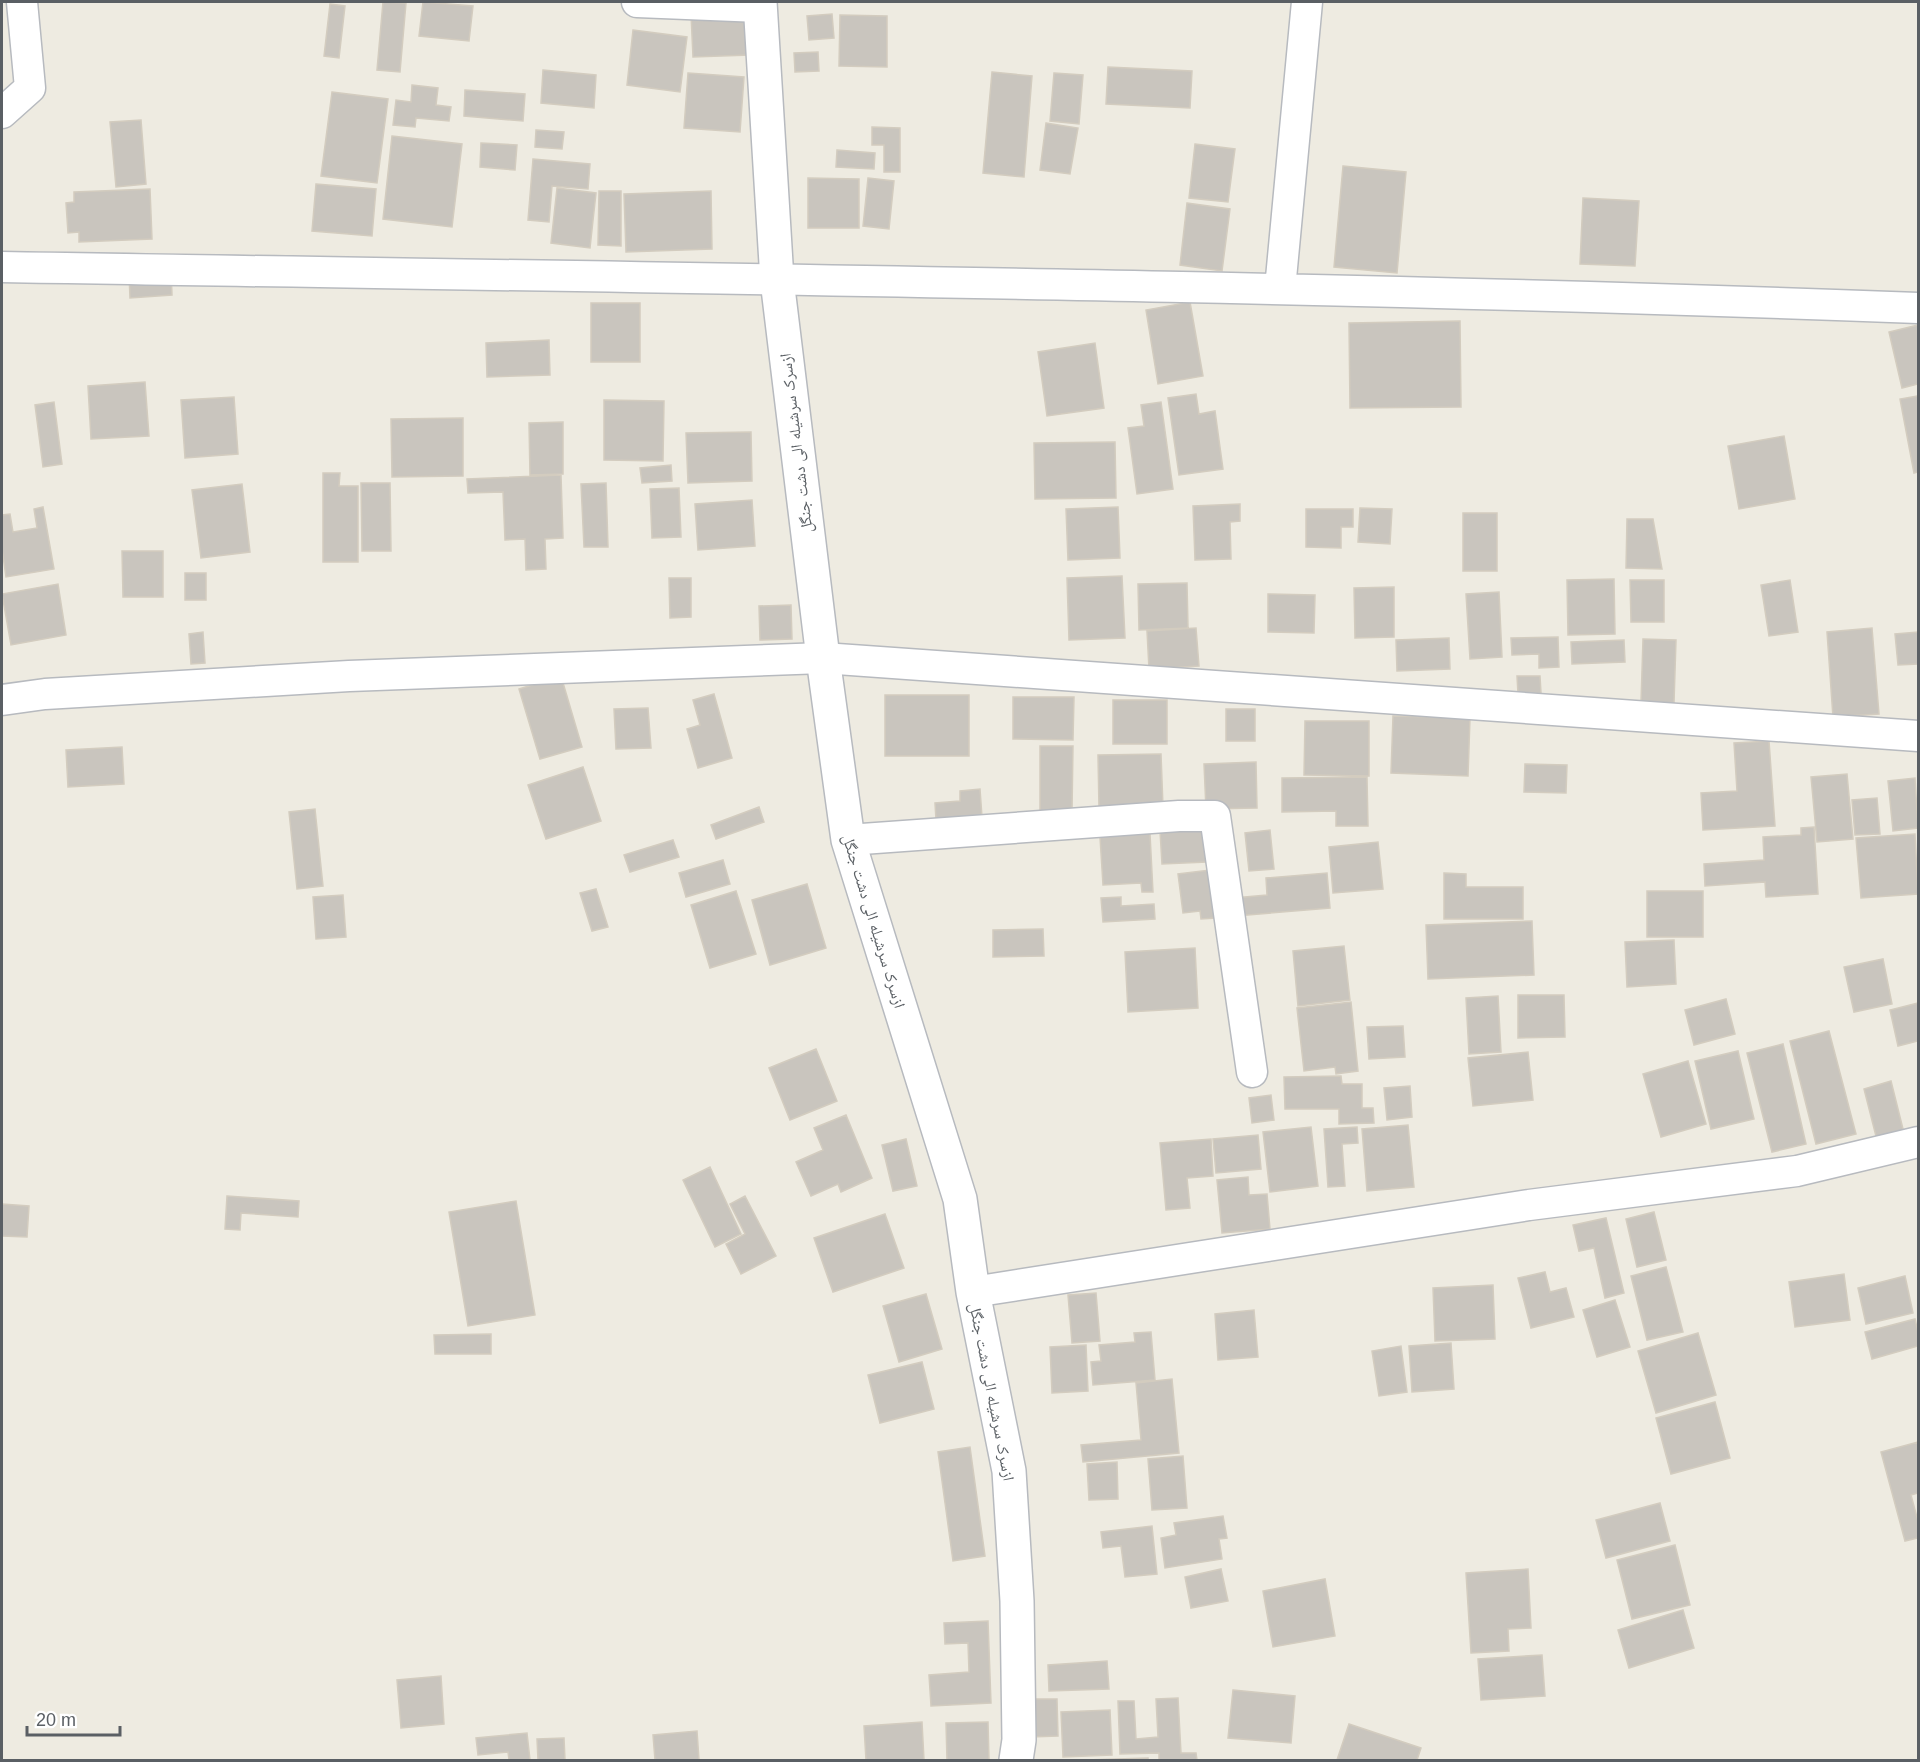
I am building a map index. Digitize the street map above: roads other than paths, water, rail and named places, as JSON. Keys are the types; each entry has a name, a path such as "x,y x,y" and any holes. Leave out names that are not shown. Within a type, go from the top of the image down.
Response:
{"street":[{"path":"2,113 30,88 22,2"},
{"path":"637,2 760,4"},
{"path":"1280,289 1307,2"},
{"name":"ازسرک سرشیله الی دشت جنگل","path":"760,4 777,280 823,658 848,840 960,1199 973,1292 1009,1471 1017,1601 1019,1740 1016,1761"},
{"path":"2,267 1615,296 1918,308"},
{"path":"2,700 45,694 349,675 823,658 1918,736"},
{"path":"848,840 1179,816 1215,816 1252,1072"},
{"path":"973,1292 1529,1205 1797,1171 1918,1142"}]}
